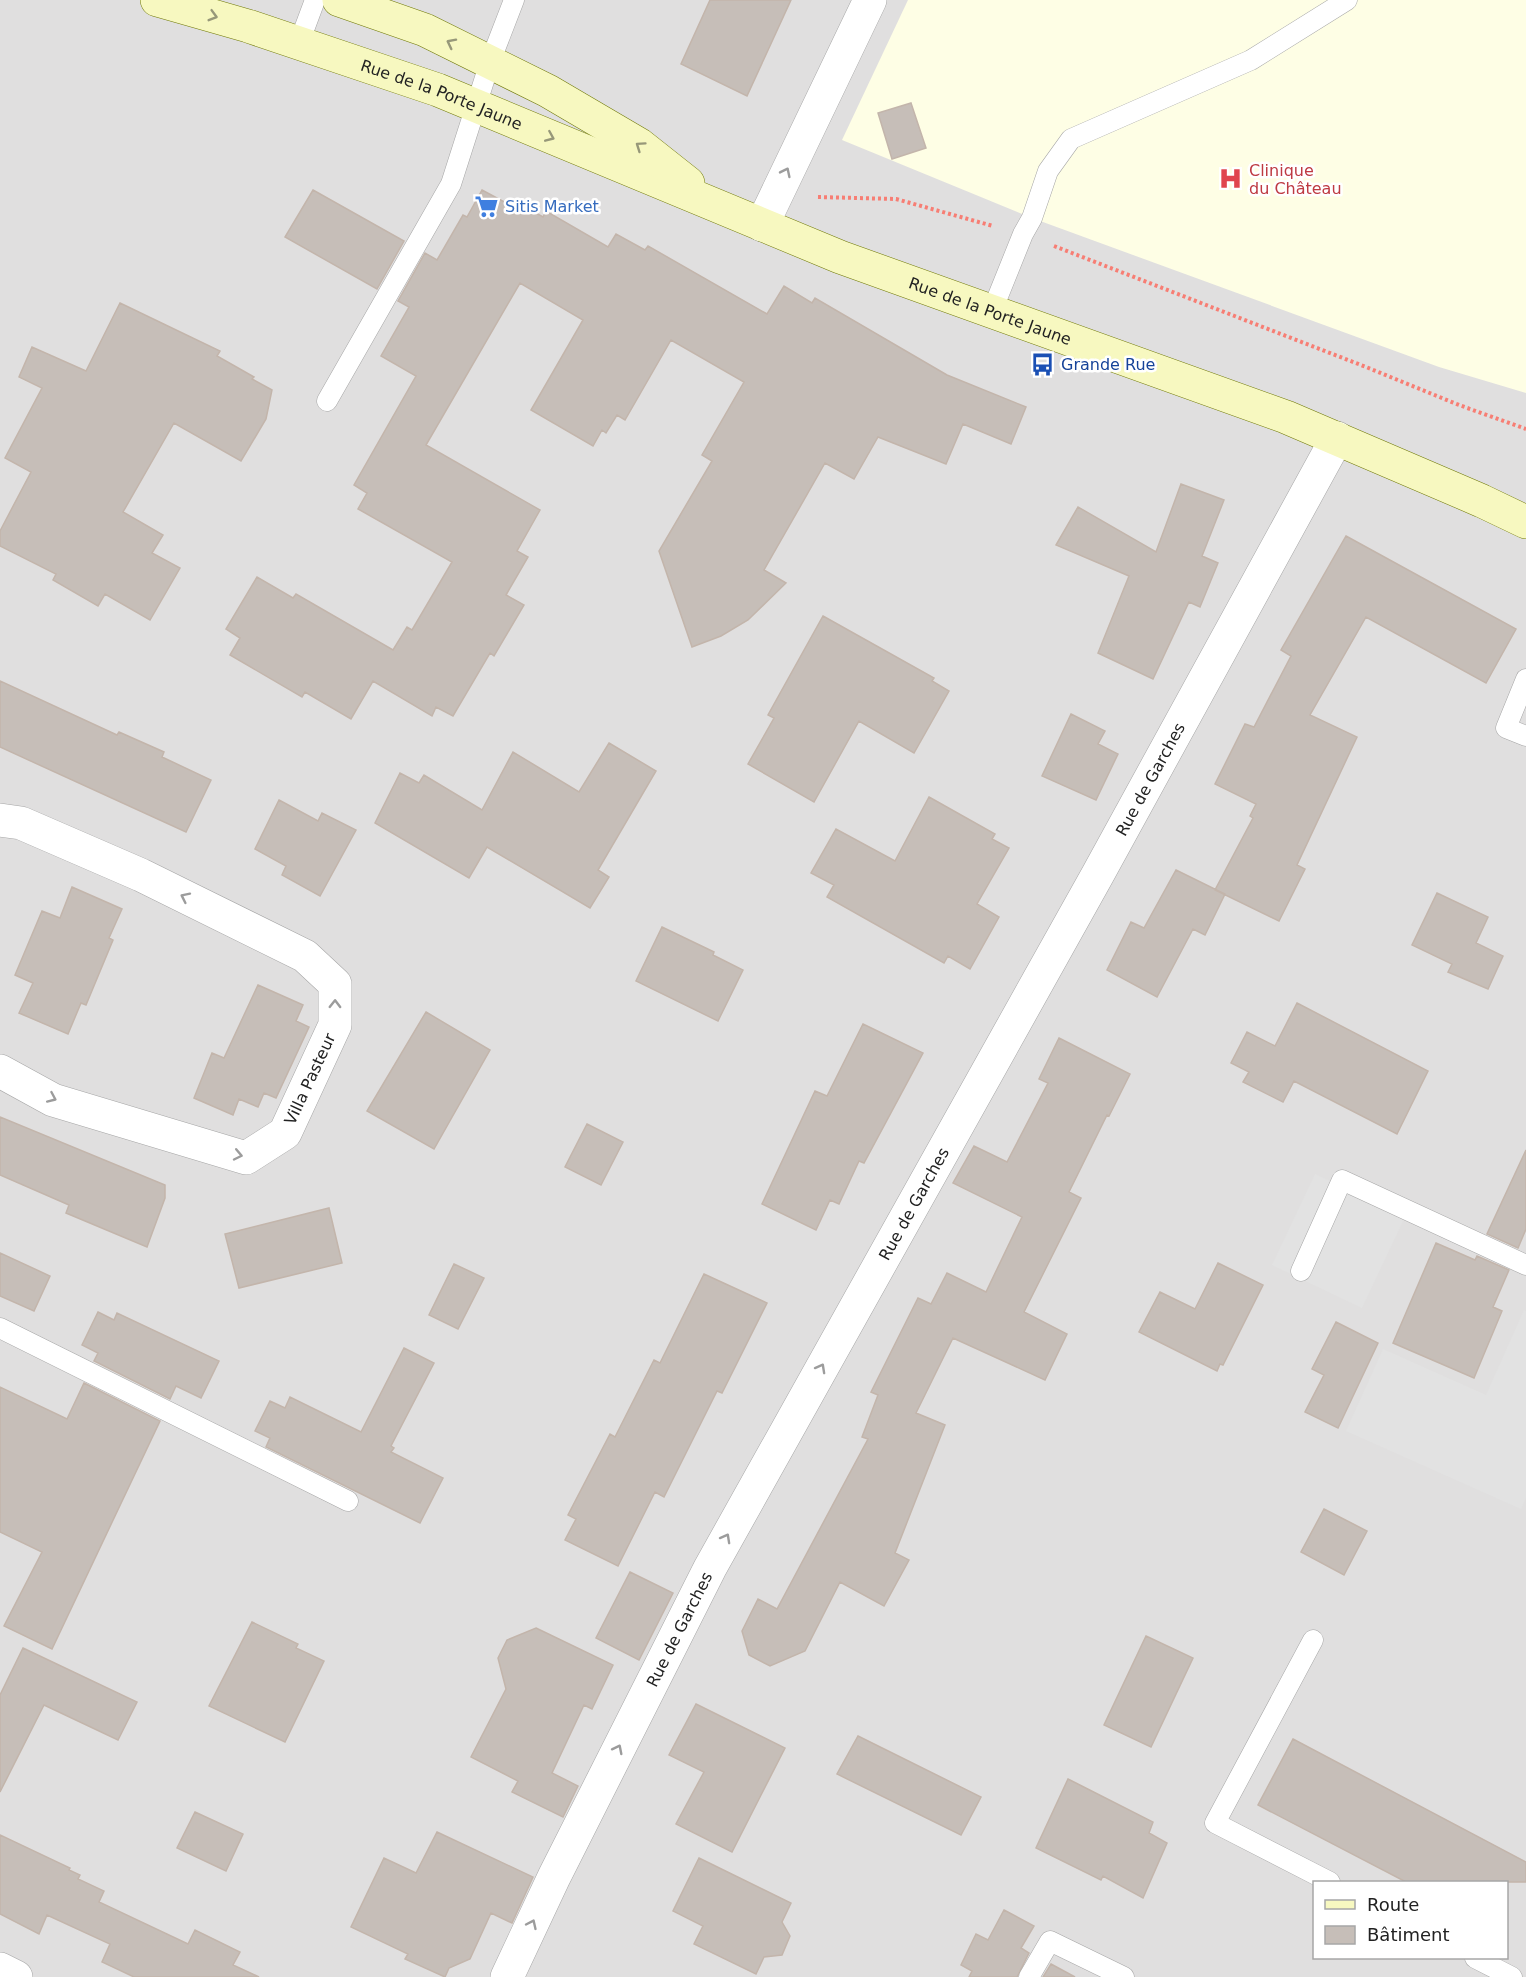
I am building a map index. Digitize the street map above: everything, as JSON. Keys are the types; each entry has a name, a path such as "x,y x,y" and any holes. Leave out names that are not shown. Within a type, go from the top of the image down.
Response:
{"main road":[{"name":"Rue de la Porte Jaune","path":"157,0 248,26 438,90 840,258 992,310 1286,417 1526,522"},
{"name":"Rue de la Porte Jaune","path":"339,0 426,30 548,91 640,145 720,208"}],"street":[{"path":"762,225 870,0"},
{"name":"Rue de Garches","path":"507,1977 554,1876 710,1568 1098,874 1337,438"},
{"name":"Villa Pasteur","path":"0,820 21,823 151,880 305,956 335,984 335,1025 285,1133 246,1158 53,1100 0,1071"},
{"path":"0,1970 16,1977"}],"lane":[{"path":"299,43 315,0"},
{"path":"327,401 451,184 475,105 514,0"},
{"path":"992,310 1023,234 1032,218 1048,171 1071,139 1251,60 1347,0"},
{"path":"1526,679 1506,728 1526,736"},
{"path":"1301,1271 1342,1180 1526,1265"},
{"path":"0,1328 348,1501"},
{"path":"1313,1640 1215,1823 1328,1881"},
{"path":"1029,1977 1050,1941 1124,1977"},
{"path":"1477,1959 1512,1977"}],"path":[{"path":"782,182 812,196 896,199 1023,234 1459,405 1526,429"}],"shaded area":[{"path":"0,0 1526,0 1526,1977 0,1977"},
{"name":"Clinique du Château","path":"908,0 1526,0 1526,393 1439,367 1032,218 842,140"},
{"path":"1315,1174 1405,1217 1362,1308 1272,1265"},
{"path":"1524,1310 1526,1311 1526,1498 1521,1509 1346,1431 1383,1349 1486,1395"}],"building":[{"path":"710,0 791,0 747,96 681,64"},
{"path":"911,103 926,148 892,159 878,113"},
{"path":"313,190 404,241 377,289 285,237"},
{"path":"482,190 508,204 511,199 543,217 546,211 608,247 616,234 645,250 648,246 767,314 784,286 812,303 815,298 947,375 1026,407 1011,444 963,424 946,464 878,437 854,479 825,463 764,570 786,583 748,620 721,636 692,647 659,551 712,461 702,455 744,382 671,340 625,420 617,415 606,433 602,430 593,446 531,410 583,320 520,283 426,445 540,510 517,551 528,557 506,595 524,605 494,656 490,653 453,716 436,707 432,716 373,681 351,719 305,692 302,697 230,655 240,638 226,629 257,577 293,598 296,594 393,650 407,627 412,630 452,562 358,509 367,493 354,485 416,376 381,356 409,307 398,301 425,253 437,260 463,215 467,217"},
{"path":"120,303 220,351 217,356 272,390 266,419 241,461 174,423 123,512 163,535 152,553 180,568 150,620 105,594 98,606 53,580 56,574 0,546 0,531 31,472 5,458 42,388 19,377 32,347 86,371"},
{"path":"1181,484 1224,500 1202,556 1218,563 1200,607 1189,602 1153,679 1098,653 1129,576 1056,545 1078,507 1156,552"},
{"path":"1346,536 1516,629 1486,683 1366,617 1310,715 1357,737 1297,865 1305,869 1279,921 1215,890 1253,818 1250,816 1256,804 1215,784 1245,724 1254,727 1291,656 1281,650"},
{"path":"823,616 934,678 932,681 949,691 914,753 859,721 814,802 748,764 774,718 768,715"},
{"path":"0,681 117,735 119,732 164,752 162,757 211,780 186,832 0,747"},
{"path":"1071,714 1105,731 1098,744 1118,754 1096,800 1042,776"},
{"path":"609,743 656,771 598,870 609,877 590,908 487,847 469,878 375,823 400,773 419,783 424,775 482,810 513,752 579,792"},
{"path":"929,797 995,834 992,839 1009,848 977,904 999,917 970,969 948,956 944,963 827,897 834,885 811,873 836,829 895,861"},
{"path":"279,800 318,821 322,813 356,830 320,896 282,875 286,866 255,849"},
{"path":"1176,870 1225,894 1205,935 1193,929 1157,997 1107,970 1131,922 1144,928"},
{"path":"72,887 122,909 109,938 113,940 86,1005 81,1003 68,1034 19,1013 33,983 15,975 42,911 60,918"},
{"path":"1437,893 1488,917 1476,943 1503,956 1488,989 1448,972 1452,964 1412,945"},
{"path":"662,927 714,952 713,955 743,970 718,1021 636,981"},
{"path":"258,985 303,1005 296,1021 309,1027 276,1098 264,1093 258,1107 239,1099 233,1115 194,1098 212,1053 224,1058"},
{"path":"1297,1003 1428,1071 1397,1134 1294,1081 1283,1102 1243,1082 1249,1072 1231,1063 1247,1032 1275,1046"},
{"path":"426,1012 490,1050 434,1149 367,1111"},
{"path":"863,1024 923,1053 864,1163 859,1161 839,1204 830,1200 816,1230 762,1204 815,1091 827,1096"},
{"path":"1059,1038 1130,1074 1069,1192 1081,1198 1024,1312 1067,1334 1045,1380 953,1338 916,1413 945,1425 895,1553 909,1560 884,1606 840,1582 805,1651 770,1666 749,1655 742,1631 758,1599 777,1609 868,1439 862,1437 878,1395 871,1392 918,1298 931,1304 947,1273 986,1292 1022,1217 953,1183 974,1146 1007,1162 1048,1083 1039,1079"},
{"path":"0,1117 165,1185 165,1198 147,1247 66,1213 69,1205 0,1175"},
{"path":"587,1124 623,1142 601,1185 565,1167"},
{"path":"1526,1150 1526,1229 1518,1248 1487,1234"},
{"path":"329,1208 342,1263 239,1288 225,1234"},
{"path":"1436,1243 1475,1260 1477,1256 1509,1270 1493,1307 1502,1311 1474,1378 1393,1343"},
{"path":"0,1253 50,1276 34,1311 0,1296"},
{"path":"1218,1263 1263,1285 1223,1365 1220,1364 1217,1371 1139,1332 1160,1292 1195,1309"},
{"path":"454,1264 484,1278 458,1329 429,1315"},
{"path":"704,1274 767,1303 722,1393 717,1391 664,1497 655,1492 618,1566 565,1540 576,1519 568,1515 610,1434 615,1437 654,1360 660,1363"},
{"path":"98,1312 114,1320 117,1313 219,1361 201,1398 176,1386 170,1399 94,1361 98,1353 82,1345"},
{"path":"1336,1322 1378,1343 1338,1428 1305,1412 1324,1375 1312,1369"},
{"path":"404,1348 434,1363 391,1446 394,1448 391,1452 443,1478 420,1523 266,1447 270,1438 255,1431 270,1401 285,1408 290,1397 361,1432"},
{"path":"84,1383 160,1421 52,1649 4,1626 42,1552 0,1532 0,1387 67,1419"},
{"path":"1324,1509 1367,1531 1344,1575 1301,1552"},
{"path":"630,1572 673,1593 639,1660 596,1638"},
{"path":"252,1622 298,1644 296,1648 324,1661 285,1742 209,1706"},
{"path":"536,1628 613,1665 592,1709 584,1705 552,1773 578,1786 563,1817 512,1792 518,1781 471,1757 506,1689 498,1658 507,1640"},
{"path":"1146,1636 1193,1658 1151,1747 1104,1725"},
{"path":"23,1648 137,1702 118,1740 44,1705 0,1792 0,1695"},
{"path":"696,1704 785,1748 732,1852 676,1824 704,1772 669,1755"},
{"path":"858,1736 981,1797 961,1835 837,1774"},
{"path":"1293,1739 1526,1862 1526,1882 1404,1881 1258,1805"},
{"path":"1068,1779 1153,1822 1149,1833 1167,1843 1143,1898 1103,1876 1101,1880 1036,1848"},
{"path":"195,1812 243,1834 226,1871 177,1848"},
{"path":"437,1832 533,1877 512,1923 491,1913 470,1959 449,1968 445,1977 405,1959 408,1954 351,1927 384,1858 416,1873"},
{"path":"0,1835 70,1868 69,1870 80,1875 78,1879 104,1891 99,1902 188,1944 195,1930 240,1952 233,1965 259,1977 134,1977 102,1962 110,1944 47,1915 39,1934 0,1914"},
{"path":"699,1858 791,1903 782,1922 790,1936 782,1955 764,1957 756,1974 694,1944 703,1926 673,1911"},
{"path":"1004,1910 1034,1926 1021,1948 1029,1953 1017,1977 969,1977 972,1971 961,1965 976,1934 988,1940"},
{"path":"1051,1964 1075,1977 1043,1977"}],"place":[{"name":"Clinique du Château","path":"1231,179"},
{"name":"Sitis Market","path":"487,206"},
{"name":"Grande Rue","path":"1043,364"}]}
